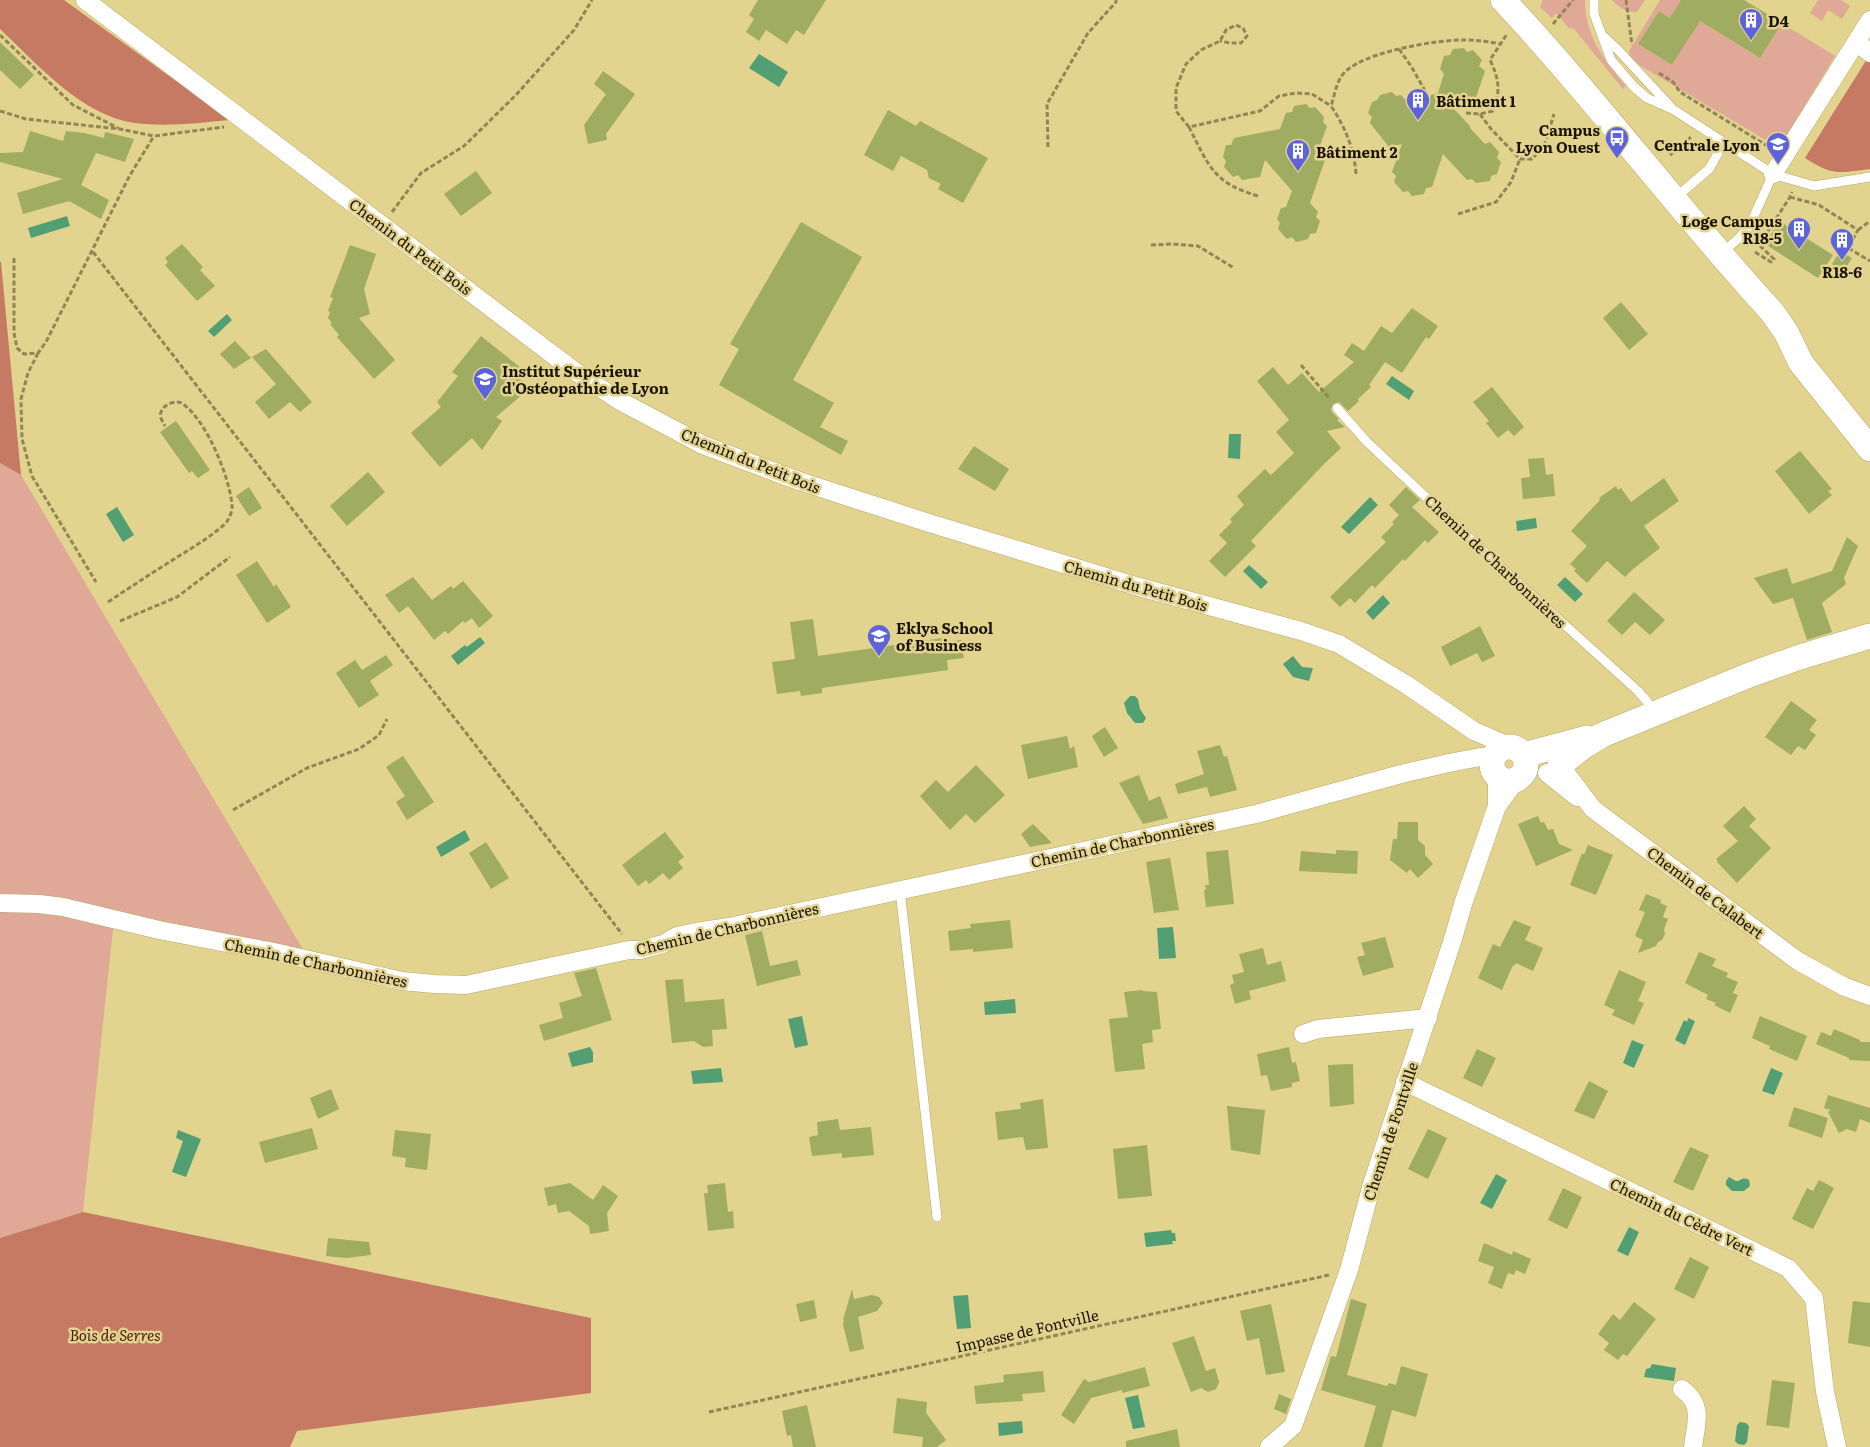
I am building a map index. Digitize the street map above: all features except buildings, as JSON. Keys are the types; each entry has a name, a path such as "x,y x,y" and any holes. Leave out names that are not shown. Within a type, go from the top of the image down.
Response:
{"main road":[{"path":"1503,0 1544,43 1674,199 1772,312 1786,332 1801,363 1870,449"},
{"path":"1519,763 1584,746 1602,735 1752,674 1870,636"}],"street":[{"name":"Chemin du Petit Bois","path":"85,0 383,224 573,370 620,401 703,444 799,481 929,523 1140,587 1301,631 1339,644 1407,684 1519,763"},
{"path":"1773,174 1863,48 1870,20"},
{"name":"Chemin de Charbonnières","path":"0,903 63,907 159,930 402,981 466,985 629,950 640,950 663,944 677,936 710,931 1256,814 1401,774 1449,763 1480,758 1519,763"},
{"name":"Chemin de Fontville","path":"1269,1447 1293,1426 1349,1270 1372,1184 1428,1018 1464,900 1497,806 1519,763"},
{"name":"Chemin de Calabert","path":"1519,763 1593,809 1798,961 1845,987 1870,996"},
{"path":"1303,1034 1318,1029 1428,1018"},
{"name":"Chemin du Cèdre Vert","path":"1405,1082 1788,1268 1814,1298 1825,1392 1837,1447"},
{"path":"1682,1388 1691,1395 1698,1409 1693,1447"}],"lane":[{"path":"1594,0 1594,14 1611,60 1634,87 1647,98 1674,110 1773,174 1814,186 1870,177"},
{"path":"1602,35 1674,110"},
{"path":"1674,199 1709,170 1724,143"},
{"path":"1721,254 1750,225 1773,174"},
{"name":"Chemin de Charbonnières","path":"1337,408 1367,442 1493,560 1638,691 1656,713"},
{"path":"900,890 937,1217"}],"path":[{"path":"383,224 421,173 464,146 516,95 574,30 592,0"},
{"path":"1048,147 1047,104 1088,34 1116,0"},
{"path":"1550,26 1573,0"},
{"path":"1220,40 1230,44 1241,43 1247,36 1243,28 1236,25 1226,30 1220,40 1201,50 1186,64 1176,88 1176,111 1189,127 1214,173 1232,186 1258,196"},
{"path":"1466,112 1480,114 1493,111 1496,102 1498,77 1490,60 1509,32"},
{"path":"0,35 73,105 120,129"},
{"path":"1331,106 1341,76 1359,61 1399,49 1461,40 1484,40 1500,44"},
{"path":"1399,49 1412,66 1424,89 1423,105"},
{"path":"1189,127 1260,111 1279,96 1296,93 1312,94 1331,106 1350,138 1355,156 1356,174"},
{"path":"0,111 26,119 120,129 154,136 219,127 252,126"},
{"path":"1480,114 1491,129 1520,159 1532,159 1544,146 1554,114"},
{"path":"96,582 32,476 22,439 21,399 28,373 38,353 46,342 93,252 130,176 154,136"},
{"path":"1458,214 1496,202 1512,182 1520,159"},
{"path":"1790,197 1819,205 1858,230"},
{"path":"1870,221 1858,230 1848,248 1870,261"},
{"path":"1151,245 1198,246 1234,268"},
{"path":"93,252 624,937 629,950"},
{"path":"14,258 14,333 17,348 24,354 38,353"},
{"path":"1301,365 1337,408"},
{"path":"108,602 203,541 228,521 233,507 224,471 209,438 195,414 182,402 174,402 165,406 161,412 161,420 165,426"},
{"path":"120,621 177,598 230,557"},
{"path":"233,810 307,768 359,749 379,734 387,719"},
{"name":"Impasse de Fontville","path":"710,1412 1349,1270"}],"shaded area":[{"path":"1543,0 1585,0 1588,25 1592,36 1603,57 1626,86 1623,89 1574,29 1569,28 1556,13 1552,18 1540,7"},
{"path":"1612,0 1645,0 1637,12 1630,12"},
{"path":"1660,0 1681,0 1677,22 1659,11 1638,44 1672,65 1693,32 1693,17 1760,58 1782,23 1835,56 1783,141 1774,145 1634,62 1630,57 1629,51"},
{"path":"1818,0 1841,0 1850,6 1842,19 1828,10 1822,21 1810,13"},
{"path":"759,54 788,72 779,87 749,68"},
{"path":"67,216 70,226 31,238 28,228"},
{"path":"227,314 232,320 214,337 208,331"},
{"path":"1392,376 1414,391 1409,400 1386,384"},
{"path":"1229,434 1241,434 1240,459 1228,458"},
{"path":"0,463 21,475 304,951 113,929 83,1212 0,1238"},
{"path":"1370,497 1378,505 1349,534 1341,527"},
{"path":"117,507 134,535 123,542 106,514"},
{"path":"1536,518 1537,528 1517,531 1516,521"},
{"path":"1249,565 1268,582 1261,589 1243,571"},
{"path":"1565,577 1583,594 1575,602 1557,585"},
{"path":"1383,595 1390,603 1373,620 1366,612"},
{"path":"480,637 485,643 458,665 451,656 465,645 467,647"},
{"path":"1293,656 1302,667 1313,668 1309,681 1293,677 1283,664"},
{"path":"1130,696 1135,696 1138,699 1140,709 1146,718 1143,723 1135,723 1127,713 1124,703"},
{"path":"465,830 470,840 441,857 436,847"},
{"path":"1173,927 1176,958 1159,959 1157,928"},
{"path":"1015,999 1016,1013 985,1015 984,1002"},
{"path":"802,1016 808,1045 795,1048 788,1019"},
{"path":"1688,1018 1695,1021 1685,1045 1675,1040 1684,1020 1687,1022"},
{"path":"1632,1040 1644,1045 1634,1068 1623,1063"},
{"path":"590,1047 593,1052 593,1062 572,1067 568,1053"},
{"path":"721,1068 723,1082 693,1084 691,1071"},
{"path":"1771,1068 1783,1073 1774,1095 1762,1091"},
{"path":"178,1130 201,1139 186,1177 172,1172 183,1141 176,1138"},
{"path":"1496,1174 1507,1180 1492,1209 1480,1203"},
{"path":"1729,1177 1736,1181 1747,1179 1750,1186 1744,1191 1732,1191 1726,1185"},
{"path":"1629,1227 1639,1232 1628,1256 1617,1251"},
{"path":"1171,1230 1172,1233 1175,1233 1176,1241 1172,1241 1173,1244 1146,1247 1144,1233"},
{"path":"968,1295 971,1328 957,1329 953,1296"},
{"path":"1652,1364 1676,1368 1674,1381 1644,1377 1646,1369 1650,1368"},
{"path":"1138,1395 1145,1427 1133,1429 1125,1398"},
{"path":"1022,1421 1023,1433 999,1436 998,1423"},
{"path":"1740,1422 1746,1423 1749,1426 1747,1442 1744,1445 1738,1444 1735,1441 1737,1425"}],"green space":[{"path":"0,0 64,0 230,120 159,125 135,123 115,118 97,110 61,86 0,29"},
{"path":"1867,59 1870,61 1870,169 1836,172 1822,168 1805,158"},
{"path":"1,262 21,475 0,463"},
{"name":"Bois de Serres","path":"83,1212 591,1318 591,1393 297,1431 290,1447 0,1447 0,1238"}],"place":[{"name":"D4","path":"1751,41"},
{"name":"Bâtiment 1","path":"1418,121"},
{"name":"Campus Lyon Ouest","path":"1617,159"},
{"name":"Centrale Lyon","path":"1778,165"},
{"name":"Bâtiment 2","path":"1298,172"},
{"name":"Loge Campus R18-5","path":"1799,250"},
{"name":"R18-6","path":"1842,261"},
{"name":"Institut Supérieur d'Ostéopathie de Lyon","path":"485,400"},
{"name":"Eklya School of Business","path":"879,657"}]}
